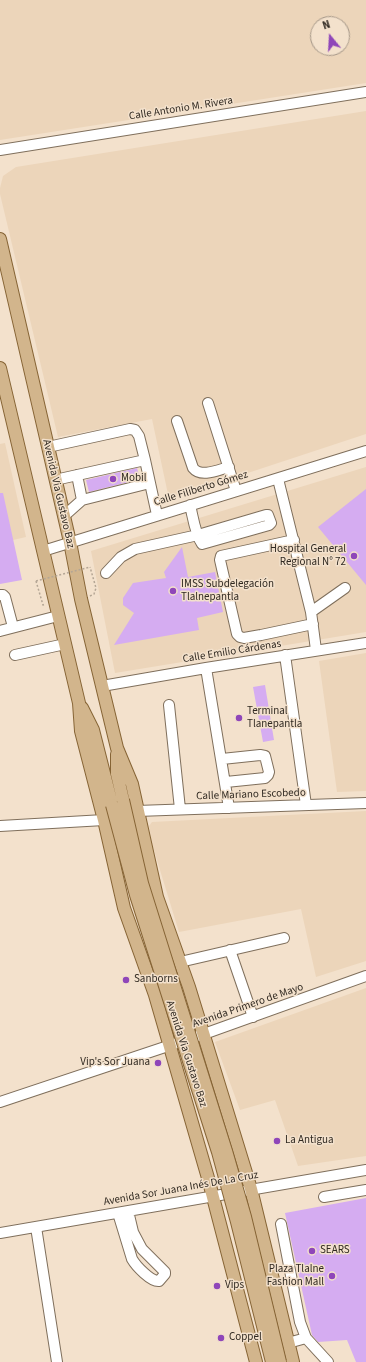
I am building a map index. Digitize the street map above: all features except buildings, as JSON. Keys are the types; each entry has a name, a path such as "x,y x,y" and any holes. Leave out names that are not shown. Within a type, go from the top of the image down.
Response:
{"main road":[{"name":"Avenida Via Gustavo Baz","path":"0,239 117,748 132,784 157,897 204,1034 250,1189 293,1362"},
{"name":"Avenida Via Gustavo Baz","path":"0,368 79,703 81,731 104,820 124,908 155,995 214,1196 256,1362"},
{"name":"Avenida Via Gustavo Baz","path":"79,703 93,730 118,802 226,1151 245,1217 280,1362"},
{"name":"Avenida Via Gustavo Baz","path":"117,748 118,802 136,894 218,1152 272,1362"},
{"path":"155,995 159,1000 170,1001 177,998 189,988"}],"street":[{"name":"Calle Antonio M. Rivera","path":"0,150 366,92"},
{"path":"208,403 236,491"},
{"path":"177,421 193,468 197,472 202,474 229,467"},
{"path":"48,447 130,429 136,430 145,460 157,515"},
{"name":"Calle Filiberto Gómez","path":"42,550 366,451"},
{"path":"55,480 145,460"},
{"path":"77,475 82,500"},
{"path":"278,479 311,612 316,650"},
{"path":"64,516 82,500 150,483"},
{"path":"106,573 121,557 135,549 198,535 266,515 268,515 270,522 269,525 204,544 201,543 198,535 190,505"},
{"path":"294,540 222,556 220,560 237,634 240,637 255,636 313,624"},
{"path":"311,612 345,588"},
{"path":"0,595 5,597 13,627"},
{"path":"0,631 58,616"},
{"name":"Calle Emilio Cárdenas","path":"102,686 366,643"},
{"path":"15,655 65,644"},
{"path":"285,655 306,805"},
{"path":"206,668 230,808"},
{"path":"169,705 180,809"},
{"path":"222,759 260,755 265,756 269,772 268,776 265,778 226,782"},
{"name":"Calle Mariano Escobedo","path":"137,811 366,803"},
{"path":"0,826 104,820"},
{"path":"180,962 284,938"},
{"path":"230,950 253,1017"},
{"name":"Avenida Primero de Mayo","path":"0,1102 204,1034 366,976"},
{"name":"Avenida Sor Juana Inés De La Cruz","path":"0,1233 366,1170"},
{"path":"324,1196 366,1190"},
{"path":"123,1212 137,1241 148,1256 165,1272 159,1281 154,1281 136,1266 132,1259 127,1245 123,1212"},
{"path":"281,1224 300,1322 306,1338 328,1362"},
{"path":"36,1227 57,1362"},
{"path":"127,1245 137,1241"},
{"path":"288,1343 306,1338"}],"path":[{"path":"43,605 36,581 90,567 96,588"}],"shaded area":[{"path":"0,0 366,0 366,83 0,140"},
{"path":"366,111 366,434 169,499 152,419 58,437 0,194 3,176 16,167"},
{"path":"5,443 26,537 0,543 0,444"},
{"path":"366,467 366,632 115,673 91,551"},
{"path":"366,653 366,791 337,792 319,661"},
{"path":"366,811 366,961 316,977 301,909 179,932 152,844 149,826 152,822"},
{"path":"366,988 366,1156 298,1166 275,1100 240,1110 215,1042"}],"place":[{"name":"Mobil","path":"113,479"},
{"name":"Hospital General Regional N° 72","path":"354,556"},
{"name":"IMSS Subdelegación Tlalnepantla","path":"173,591"},
{"name":"Terminal Tlanepantla","path":"239,718"},
{"name":"Sanborns","path":"126,980"},
{"name":"Vip's Sor Juana","path":"158,1063"},
{"name":"La Antigua","path":"277,1141"},
{"name":"SEARS","path":"312,1251"},
{"name":"Plaza Tlalne Fashion Mall","path":"332,1276"},
{"name":"Vips","path":"217,1286"},
{"name":"Coppel","path":"221,1338"}]}
